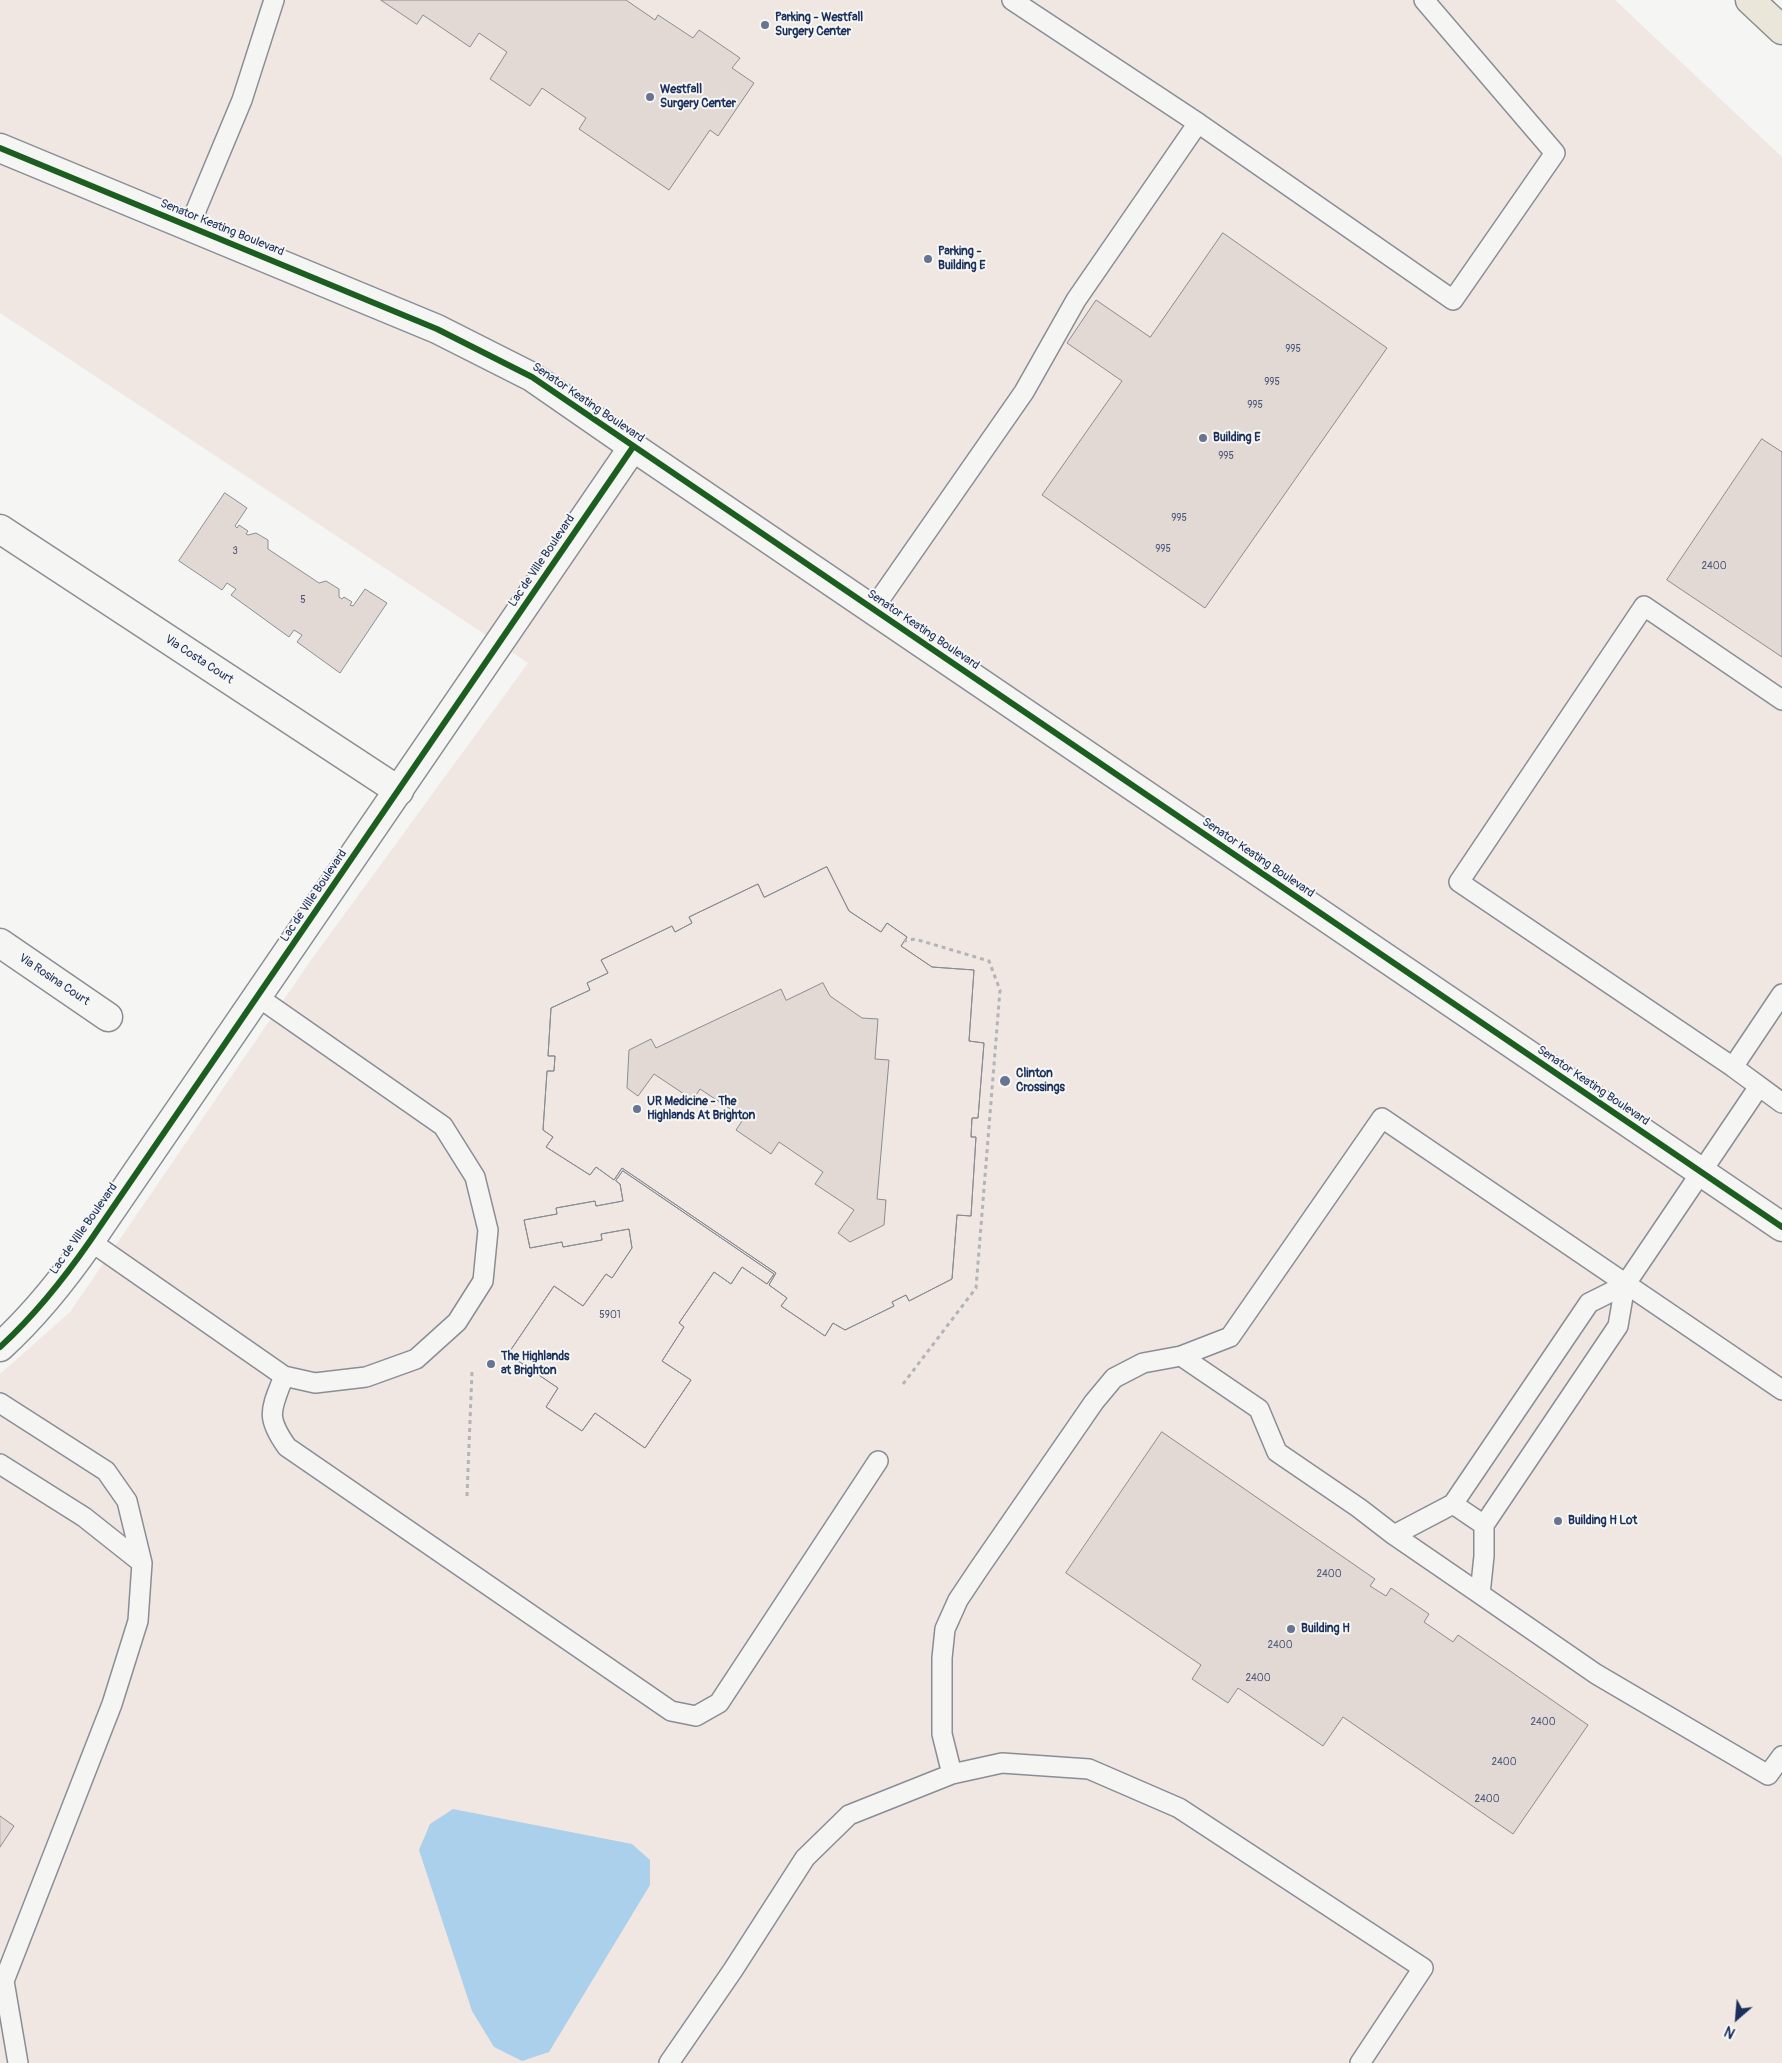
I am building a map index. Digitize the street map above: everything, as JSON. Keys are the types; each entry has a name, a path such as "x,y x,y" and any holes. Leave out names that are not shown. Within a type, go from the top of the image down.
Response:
{"highway":[{"path":"1750,0 1782,30"}],"street":[{"name":"Senator Keating Boulevard","path":"0,148 437,329 532,377 1782,1227"},
{"name":"Lac de Ville Boulevard","path":"0,1347 25,1324 61,1283 633,447"},
{"name":"Via Costa Court","path":"0,528 399,791"},
{"name":"Via Rosina Court","path":"0,943 108,1017"}],"lane":[{"path":"189,226 242,100 274,0"},
{"path":"1012,0 1198,123 1453,300 1555,153 1424,0"},
{"path":"872,609 1024,392 1076,300 1198,123"},
{"path":"1782,700 1644,606 1459,882 1733,1067 1758,1088 1782,1103"},
{"path":"1733,1067 1782,994"},
{"path":"90,1241 284,1376 315,1383 366,1377 416,1359 457,1322 483,1280 488,1230 475,1177 443,1126 258,997"},
{"path":"1480,1594 1484,1556 1484,1525 1618,1326 1625,1285 1758,1088"},
{"path":"952,1774 942,1734 942,1658 945,1629 958,1600 1094,1402 1114,1378 1143,1362 1181,1356 1230,1337 1382,1118 1782,1390"},
{"path":"1394,1534 1453,1504 1589,1303 1625,1285"},
{"path":"1181,1356 1259,1409 1277,1452 1602,1678 1768,1775 1782,1756"},
{"path":"284,1376 271,1411 275,1430 287,1447 671,1711 696,1716 719,1703 878,1461"},
{"path":"0,1403 106,1471 127,1501 142,1563 138,1621 112,1704 4,1981 18,2063"},
{"path":"0,1464 84,1517 142,1563"},
{"path":"1453,1504 1484,1525"},
{"path":"669,2063 733,1970 805,1858 849,1815 952,1774 1002,1763 1089,1769 1180,1808 1423,1968 1360,2063"}],"path":[{"path":"903,1384 976,1288 1000,990 989,961 915,939 904,941"},
{"path":"467,1496 472,1372"}],"shaded area":[{"name":"Clinton Crossings","path":"0,0 1615,0 1782,157 1782,2063 0,2063 0,1374 70,1312 311,960 528,663 0,313"}],"water":[{"path":"453,1809 632,1844 650,1860 650,1885 549,2052 522,2061 494,2047 472,2011 419,1850 430,1824"}],"building":[{"name":"Westfall Surgery Center","path":"381,0 626,0 655,20 658,15 693,38 699,30 740,58 732,68 754,83 718,136 710,130 669,190 579,129 586,118 542,88 530,106 490,79 507,52 479,33 470,47 423,15 417,24"},
{"name":"Building E","path":"1223,233 1387,348 1205,608 1042,495 1122,381 1067,343 1096,300 1150,337"},
{"path":"1762,439 1782,452 1782,657 1667,580"},
{"path":"225,493 247,508 235,526 237,528 239,525 248,531 246,534 256,533 268,540 268,549 319,583 326,581 339,589 339,597 342,599 344,597 352,602 350,605 353,606 365,589 387,603 340,673 297,642 302,635 294,630 289,637 231,595 236,589 227,583 222,590 179,561"},
{"name":"UR Medicine - The Highlands At Brighton","path":"827,867 849,911 881,932 887,923 907,937 901,946 932,967 974,970 969,1041 984,1043 978,1118 972,1118 971,1137 976,1137 971,1216 957,1215 952,1279 909,1301 906,1295 892,1302 894,1306 845,1330 833,1323 825,1336 781,1306 787,1298 769,1285 776,1273 622,1168 614,1180 596,1167 590,1175 546,1147 553,1137 543,1130 547,1071 554,1071 555,1056 548,1056 551,1008 590,990 587,983 608,973 601,960 672,926 675,932 692,923 689,917 758,884 764,897","holes":["823,983 830,996 862,1018 878,1019 875,1059 889,1060 877,1199 886,1200 884,1225 850,1242 838,1233 854,1210 815,1184 823,1172 779,1142 771,1154 736,1130 744,1118 700,1089 693,1100 654,1074 638,1096 627,1088 629,1050 651,1039 656,1048 781,989 786,1000"]},
{"name":"UR Medicine - The Highlands At Brighton","path":"827,867 849,911 881,932 887,923 907,937 901,946 932,967 974,970 969,1041 984,1043 978,1118 972,1118 971,1137 976,1137 971,1216 957,1215 952,1279 909,1301 906,1295 892,1302 894,1306 845,1330 833,1323 825,1336 781,1306 787,1298 769,1285 776,1273 622,1168 614,1180 596,1167 590,1175 546,1147 553,1137 543,1130 547,1071 554,1071 555,1056 548,1056 551,1008 590,990 587,983 608,973 601,960 672,926 675,932 692,923 689,917 758,884 764,897"},
{"path":"623,1171 774,1274 767,1284 742,1267 731,1284 714,1272 679,1323 684,1327 662,1361 691,1380 645,1448 595,1413 582,1431 546,1407 558,1388 508,1354 554,1286 583,1306 606,1274 612,1278 632,1248 629,1229 601,1234 602,1240 563,1247 562,1242 530,1248 524,1220 557,1214 556,1208 595,1201 596,1206 623,1201 620,1184 616,1181"},
{"path":"623,1171 774,1274 767,1284 742,1267 731,1284 714,1272 679,1323 684,1327 662,1361 691,1380 645,1448 595,1413 582,1431 546,1407 558,1388 508,1354 554,1286 583,1306 606,1274 612,1278 632,1248 629,1229 601,1234 602,1240 563,1247 562,1242 530,1248 524,1220 557,1214 556,1208 595,1201 596,1206 623,1201 620,1184 616,1181"},
{"name":"Building H","path":"1162,1432 1375,1579 1370,1586 1386,1596 1391,1588 1429,1614 1424,1622 1453,1642 1458,1635 1588,1725 1513,1834 1343,1717 1323,1746 1238,1688 1228,1703 1192,1679 1201,1665 1066,1573"},
{"path":"0,1816 14,1826 0,1847"}],"cycle path":[{"path":"0,148 437,329 532,377 1782,1227"},
{"path":"0,1347 48,1297 90,1241 633,447"}],"place":[{"name":"Parking - Westfall Surgery Center","path":"765,25"},
{"name":"Westfall Surgery Center","path":"650,97"},
{"name":"Parking - Building E","path":"928,259"},
{"name":"Building E","path":"1203,438"},
{"name":"Clinton Crossings","path":"1005,1081"},
{"name":"UR Medicine - The Highlands At Brighton","path":"637,1109"},
{"name":"The Highlands at Brighton","path":"491,1364"},
{"name":"Building H Lot","path":"1558,1521"},
{"name":"Building H","path":"1291,1629"}]}
